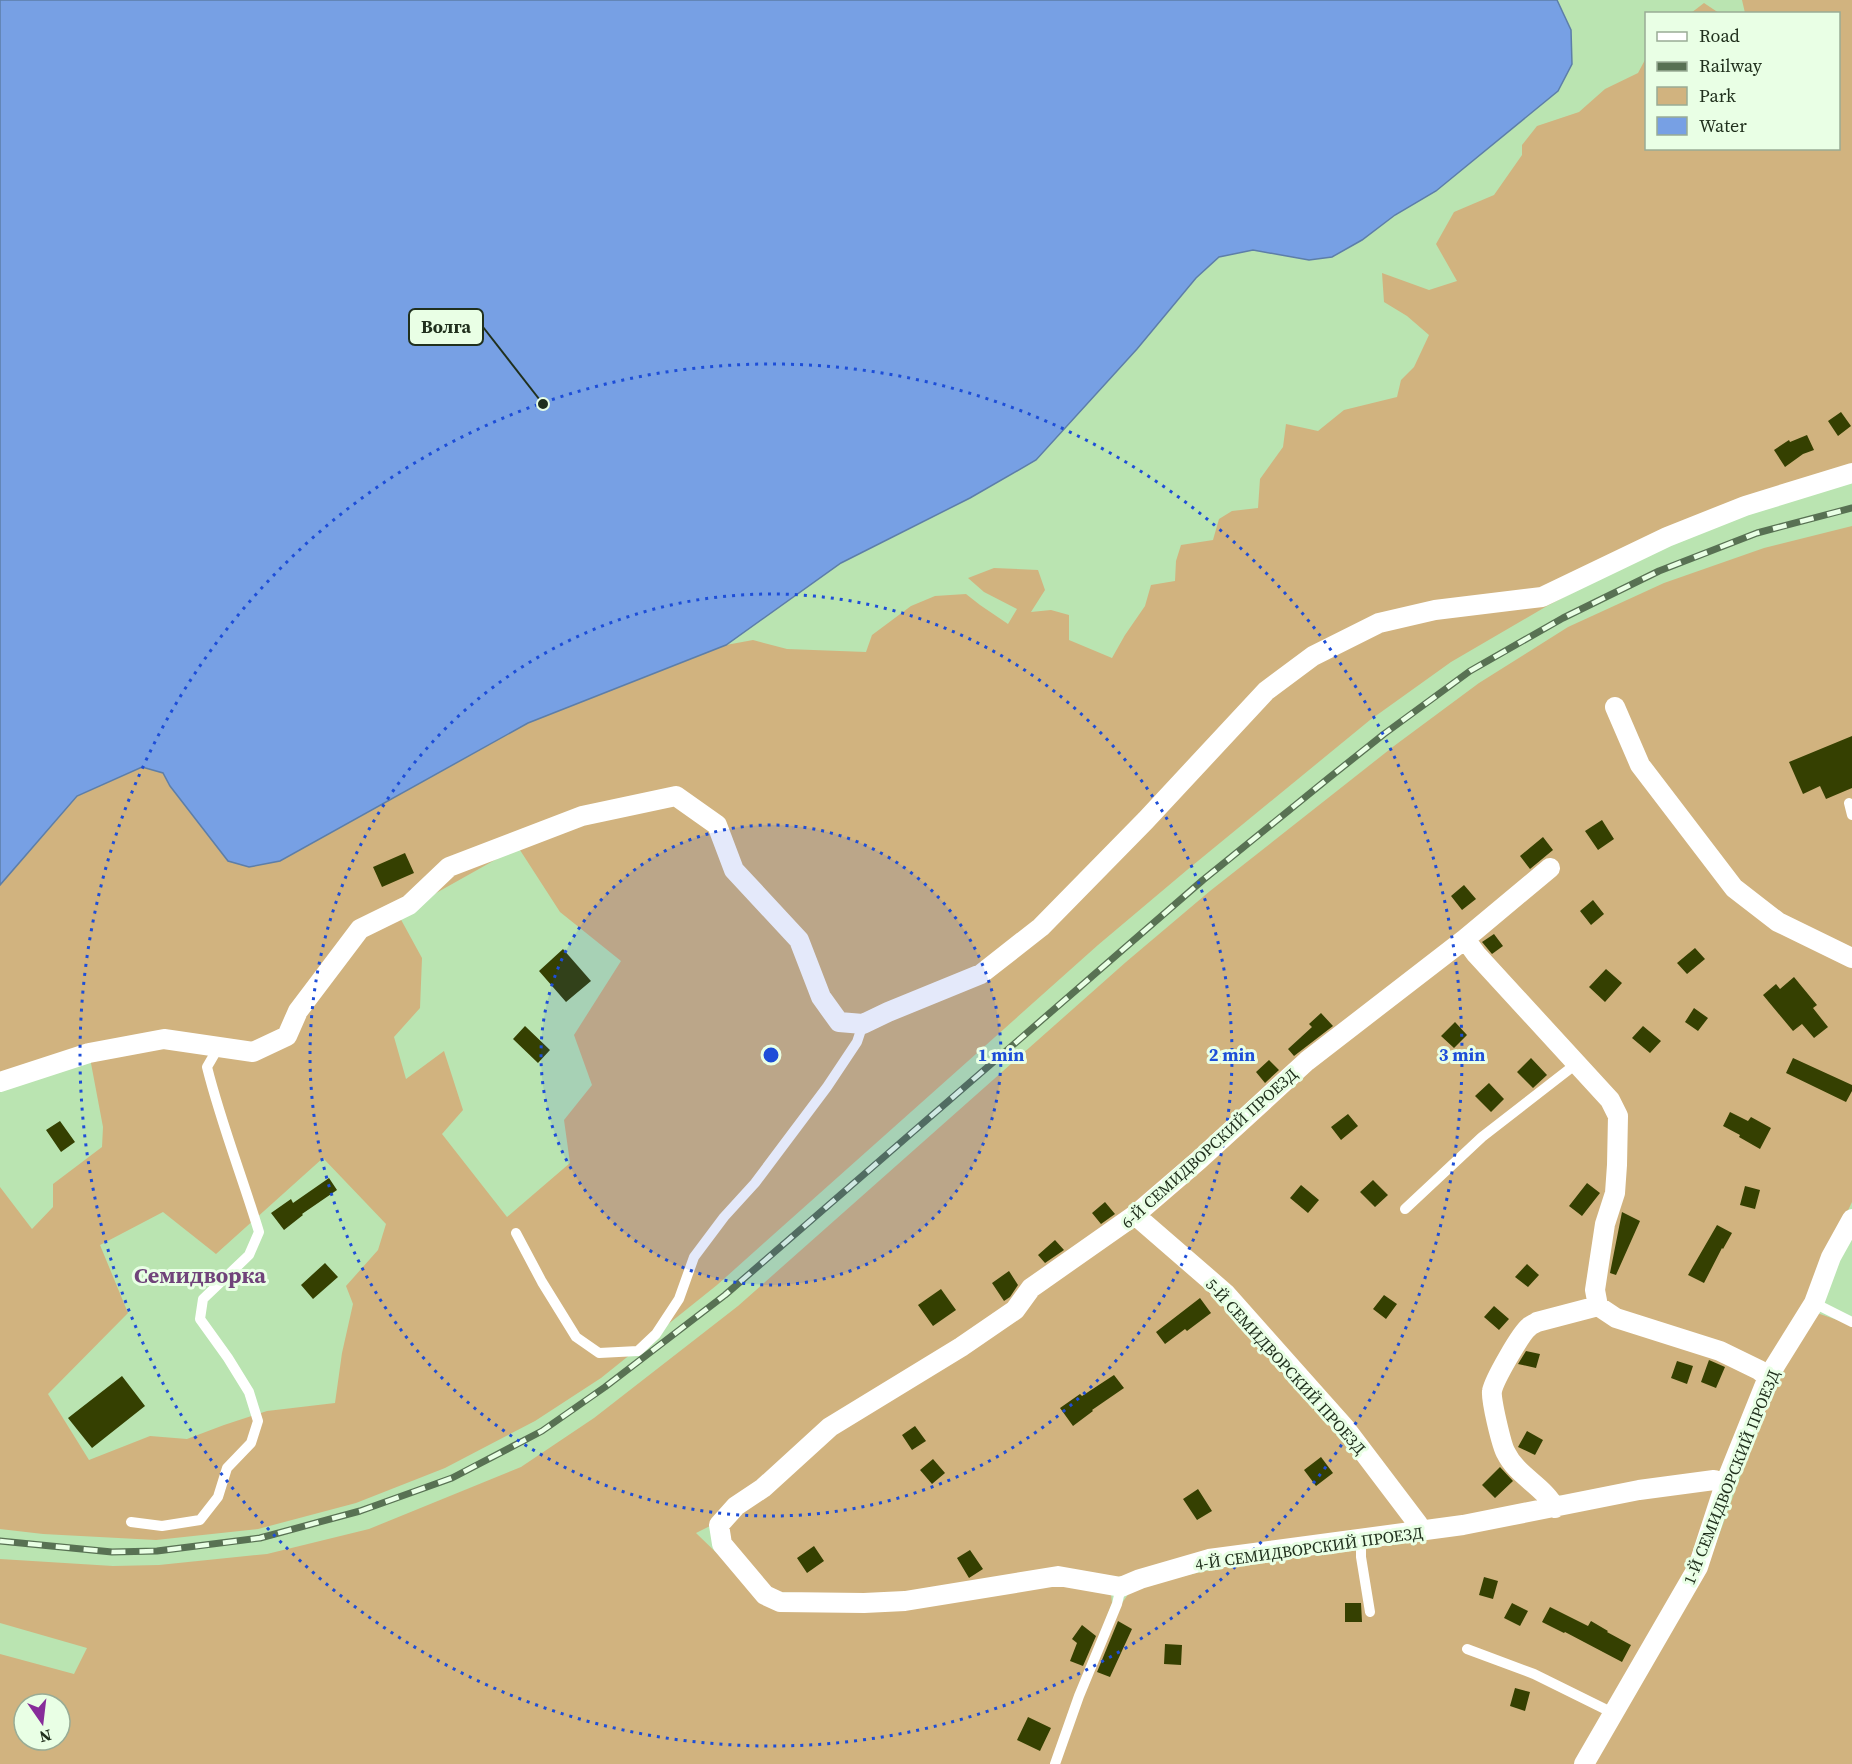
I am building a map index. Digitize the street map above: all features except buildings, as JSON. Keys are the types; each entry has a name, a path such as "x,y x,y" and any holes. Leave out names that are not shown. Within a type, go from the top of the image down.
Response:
{"street":[{"path":"0,1082 89,1053 164,1039 253,1052 287,1036 298,1011 360,929 409,905 448,867 582,816 676,796 717,825 734,870 800,940 821,997 839,1022 863,1024 981,974 1041,927 1146,820 1266,691 1313,656 1379,623 1435,610 1542,597 1686,529 1745,506 1852,473"},
{"path":"1615,707 1640,765 1734,888 1778,922 1852,958"},
{"name":"6-Й СЕМИДВОРСКИЙ ПРОЕЗД","path":"1121,1587 1058,1576 905,1601 853,1604 780,1602 765,1595 722,1544 719,1525 736,1506 763,1488 830,1427 961,1347 1015,1310 1031,1288 1135,1215 1200,1160 1307,1060 1465,939 1550,868"},
{"path":"1465,939 1476,954 1610,1100 1618,1116 1615,1193 1605,1224 1595,1290 1598,1306 1616,1318 1720,1351 1759,1370 1768,1377"},
{"name":"5-Й СЕМИДВОРСКИЙ ПРОЕЗД","path":"1135,1215 1225,1293 1346,1429 1418,1524 1420,1532"},
{"name":"1-Й СЕМИДВОРСКИЙ ПРОЕЗД","path":"1584,1764 1698,1567 1725,1484 1768,1377 1814,1304 1831,1257 1852,1219"},
{"path":"1555,1508 1550,1498 1522,1473 1506,1453 1491,1391 1510,1352 1528,1327 1536,1322 1598,1306"},
{"name":"4-Й СЕМИДВОРСКИЙ ПРОЕЗД","path":"1121,1587 1140,1579 1209,1559 1464,1525 1639,1490 1714,1480 1725,1484"}],"lane":[{"path":"1849,803 1852,815"},
{"path":"516,1233 542,1282 576,1337 600,1353 638,1351 656,1334 679,1299 694,1257 827,1087 857,1042 863,1024"},
{"path":"131,1521 162,1526 200,1520 218,1497 227,1468 251,1443 258,1421 249,1392 200,1318 203,1299 249,1255 259,1232 249,1196 214,1096 207,1067 218,1048"},
{"path":"1405,1209 1482,1137 1576,1064"},
{"path":"1814,1304 1852,1322"},
{"path":"1361,1540 1361,1557 1370,1612"},
{"path":"1055,1764 1079,1696 1117,1605 1121,1587"},
{"path":"1467,1649 1534,1674 1615,1714"}],"green space":[{"path":"1742,0 1852,0 1852,464 1750,513 1645,555 1547,606 1451,662 1370,720 1098,945 717,1285 601,1378 535,1421 445,1468 356,1503 258,1529 156,1540 43,1534 0,1529 0,1187 32,1229 53,1207 53,1184 102,1147 103,1127 90,1058 0,1086 0,885 77,796 142,767 163,773 170,786 228,861 280,861 528,723 726,645 753,640 787,649 866,652 872,635 911,606 935,596 966,594 1008,624 1017,609 984,592 968,578 994,568 1038,570 1045,590 1031,612 1051,610 1069,615 1069,640 1112,658 1145,606 1151,585 1175,581 1176,561 1181,545 1213,540 1219,519 1232,511 1258,508 1260,479 1283,447 1286,424 1318,431 1344,410 1397,397 1401,380 1414,367 1429,335 1407,316 1384,302 1382,273 1429,290 1457,281 1436,244 1454,212 1494,195 1522,155 1522,145 1537,126 1579,112 1605,89 1638,73 1645,60 1645,150 1840,150 1840,12 1745,12","holes":["518,847 560,912 621,961 574,1035 592,1085 564,1120 570,1163 507,1217 442,1134 463,1110 444,1051 406,1079 394,1037 420,1008 422,958 399,916","323,1158 386,1224 378,1250 346,1286 353,1304 342,1353 335,1403 267,1411 187,1439 150,1436 89,1460 48,1394 128,1313 100,1245 163,1212 216,1254"]},
{"path":"1704,3 1718,12 1692,12"},
{"path":"1852,526 1852,1202 1809,1299 1768,1363 1761,1364 1617,1316 1602,1301 1623,1114 1477,946 1478,934 1008,1307 710,1526 696,1533 729,1565 764,1605 1055,1581 1111,1594 1112,1603 1051,1764 0,1764 0,1654 74,1674 87,1648 0,1623 0,1559 113,1566 159,1565 267,1554 369,1529 521,1467 594,1418 738,1306 1126,962 1210,891 1394,746 1479,683 1568,627 1664,583 1764,548"},
{"path":"1457,950 1466,953 1607,1103 1612,1166 1589,1299 1535,1319 1484,1393 1543,1503 1426,1523 1148,1221 1148,1207 1309,1063"},
{"path":"1136,1226 1224,1298 1344,1434 1411,1523 1106,1579 905,1597 773,1592 725,1538 725,1529 834,1431"},
{"path":"1817,1313 1852,1325 1852,1764 1594,1764 1706,1571 1767,1403 1801,1336"},
{"path":"1590,1314 1719,1353 1756,1378 1758,1388 1724,1467 1719,1471 1637,1483 1566,1497 1554,1494 1510,1451 1498,1400 1516,1350 1529,1332"},
{"path":"1714,1489 1692,1562 1574,1764 1058,1764 1120,1606 1131,1590 1140,1586 1275,1555 1640,1498"}],"water":[{"path":"0,0 1557,0 1571,30 1572,64 1558,91 1436,191 1332,257 1309,260 1253,250 1219,257 1196,278 1137,349 1036,460 970,498 841,563 726,645 528,723 280,861 249,867 228,861 170,786 163,773 142,767 77,796 0,885"}],"railway":[{"path":"0,1541 112,1552 157,1551 260,1538 360,1511 452,1478 542,1431 605,1387 725,1295 1203,880 1384,734 1470,671 1563,618 1659,571 1757,533 1852,508"}],"place":[{"name":"Волга","path":"543,404"}],"district":[{"name":"Семидворка","path":"200,1275"}]}
